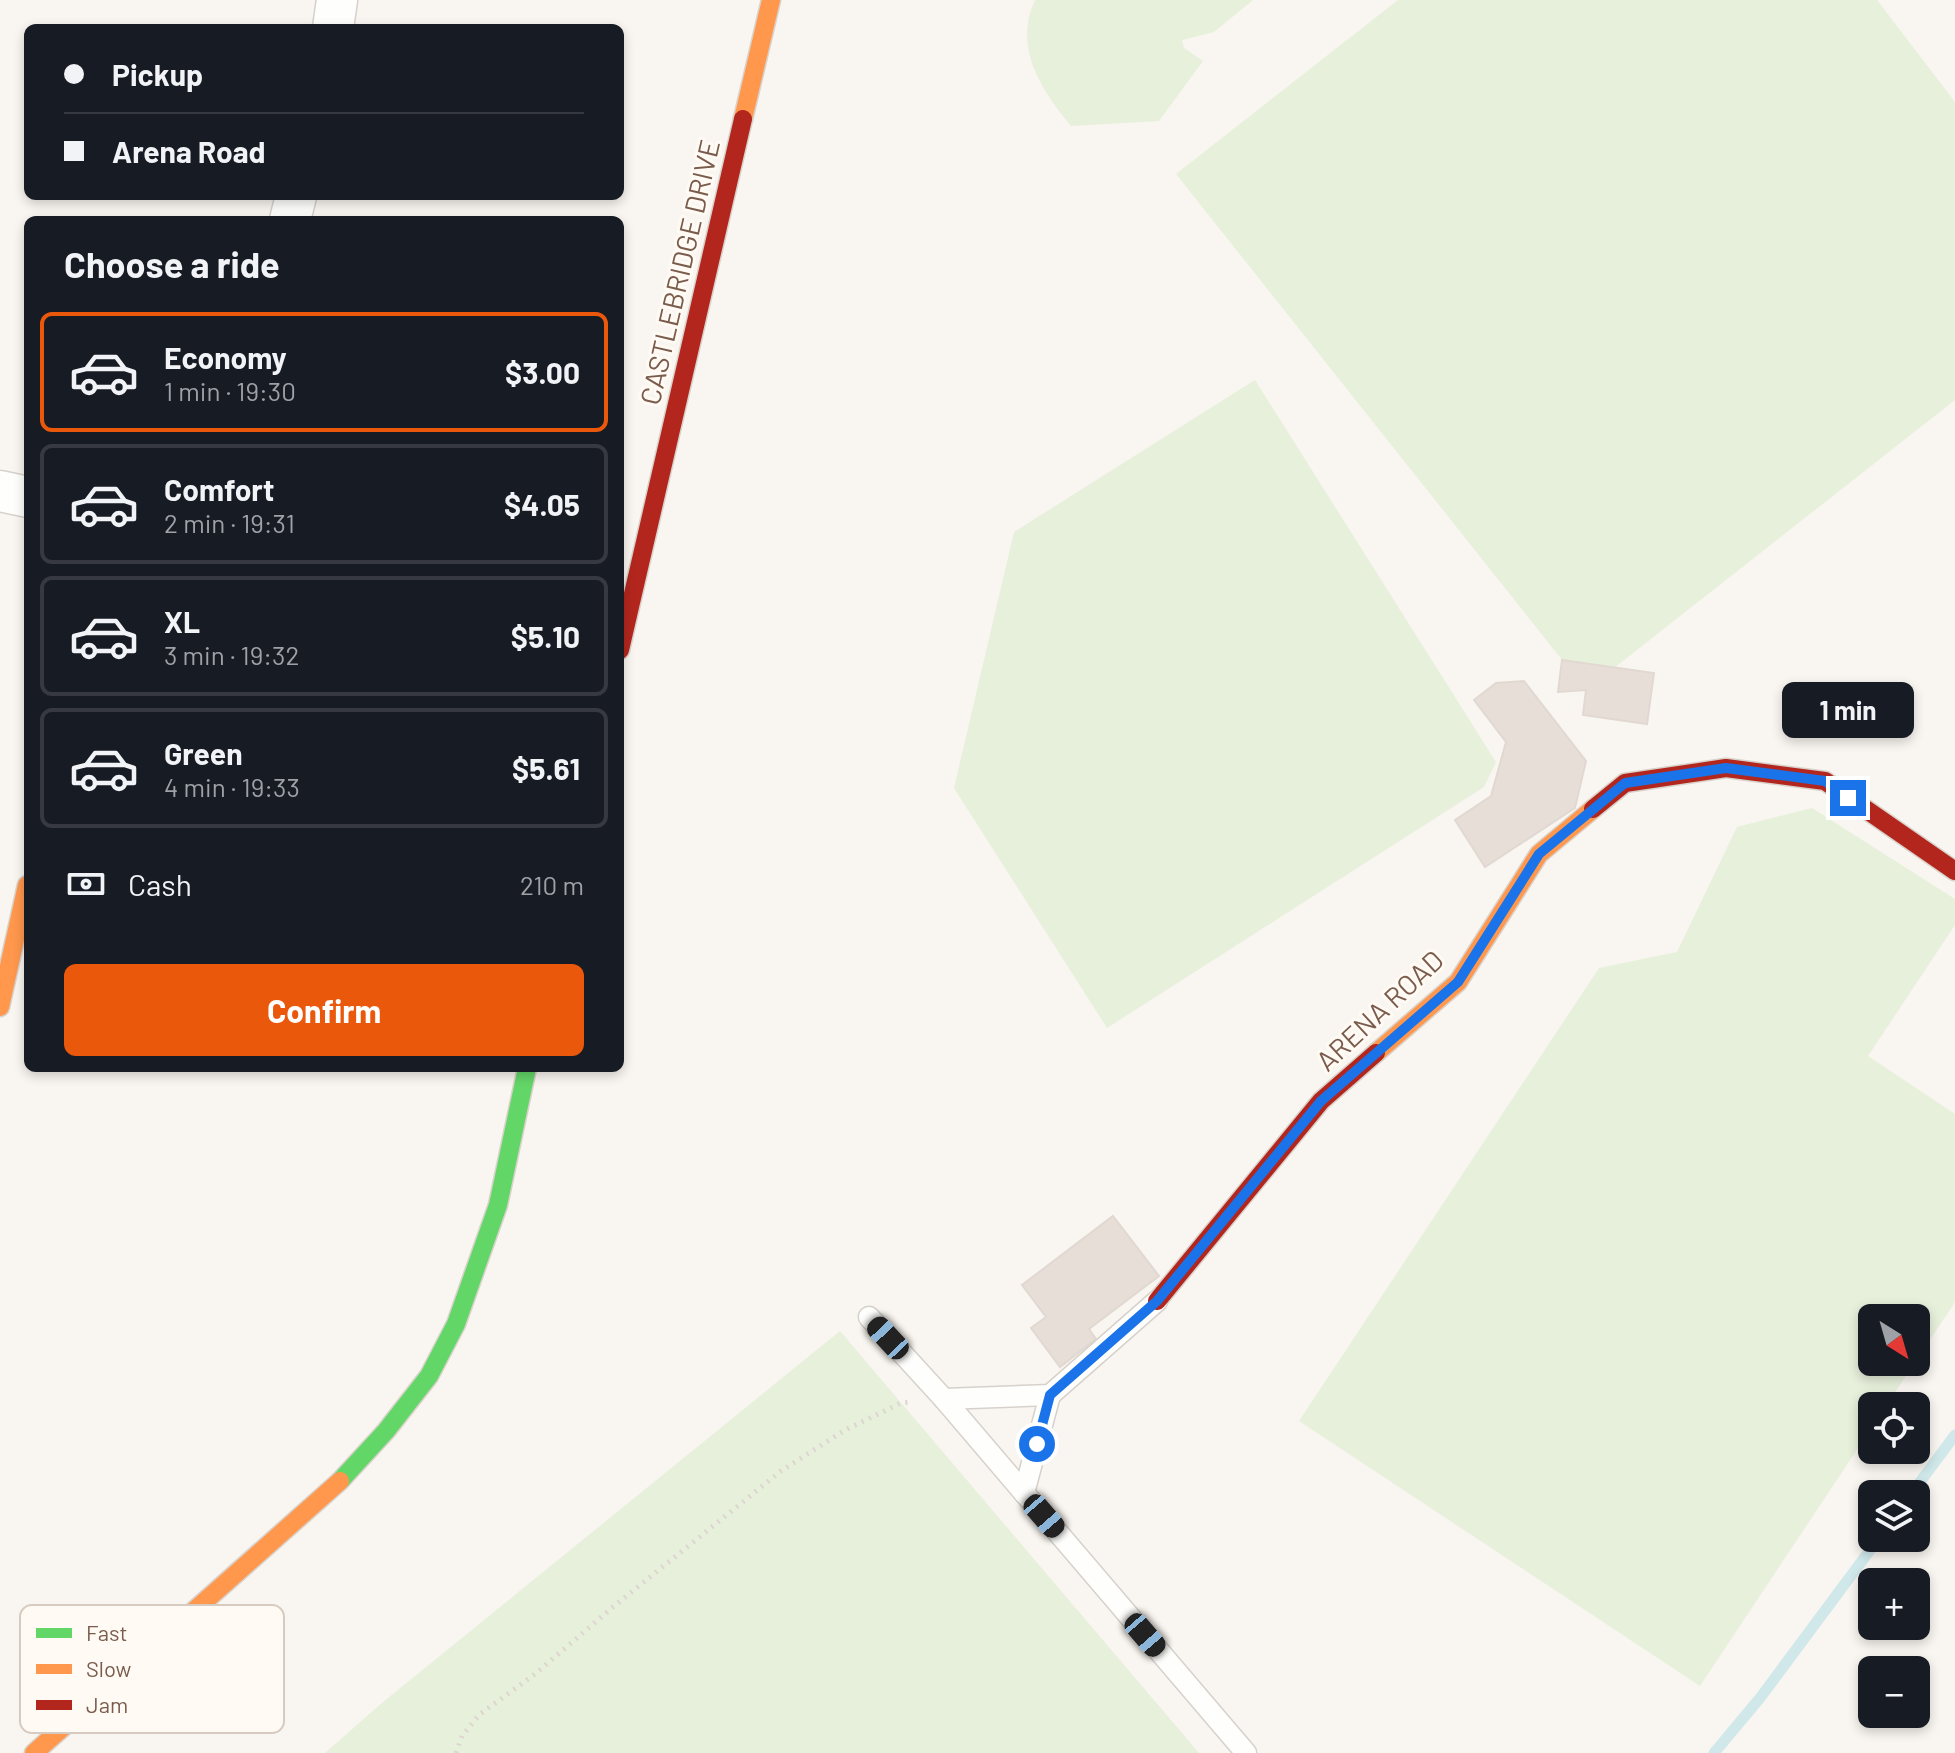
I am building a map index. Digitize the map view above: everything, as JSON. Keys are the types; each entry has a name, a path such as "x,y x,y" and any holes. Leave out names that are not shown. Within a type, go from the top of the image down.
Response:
{"street":[{"path":"334,24 337,0"},
{"name":"CASTLEBRIDGE DRIVE","path":"625,602 771,0"},
{"path":"0,491 24,496"},
{"name":"ARENA ROAD","path":"1157,1301 1321,1101 1458,982 1539,854 1625,783 1726,768 1825,781 1955,871"},
{"path":"0,881 24,885"},
{"path":"0,1007 24,903"},
{"path":"200,1605 345,1476 386,1431 429,1376 456,1324 498,1205 526,1072"},
{"path":"34,1753 56,1733"}],"lane":[{"path":"1024,1493 1050,1395 1157,1301"},
{"path":"869,1317 944,1399 1246,1753"},
{"path":"944,1399 1050,1395"}],"path":[{"path":"456,1753 462,1736 479,1715 535,1674 781,1471 845,1430 901,1403 944,1399"}],"green space":[{"path":"1035,0 1253,0 1214,32 1182,40 1184,48 1203,61 1159,121 1071,126 1041,83 1029,51 1029,18"},
{"path":"1398,0 1877,0 1955,102 1955,400 1586,690 1176,174"},
{"path":"1255,380 1496,762 1484,787 1107,1028 954,788 1014,532"},
{"path":"1812,808 1955,899 1955,925 1868,1056 1955,1114 1955,1302 1930,1340 1930,1304 1858,1304 1858,1376 1906,1376 1895,1392 1858,1392 1858,1448 1700,1686 1299,1421 1599,968 1677,952 1737,827"},
{"path":"840,1331 1199,1753 325,1753 383,1702"}],"building":[{"path":"1562,660 1654,673 1647,724 1583,715 1586,690 1558,692"},
{"path":"1524,681 1586,761 1575,808 1485,867 1455,820 1491,796 1506,742 1474,700 1496,683"},
{"path":"1113,1216 1159,1276 1089,1329 1096,1339 1060,1367 1031,1328 1046,1317 1022,1285"}],"waterway":[{"path":"1921,1480 1955,1435"},
{"path":"1714,1753 1760,1698 1869,1552"}],"traffic: fast":[{"path":"340,1481 386,1431 429,1376 456,1324 498,1205 526,1072"}],"traffic: slow":[{"path":"743,119 771,0"},
{"path":"1376,1053 1458,982 1539,854 1593,809"},
{"path":"0,1007 24,899"},
{"path":"200,1605 340,1481"},
{"path":"34,1753 56,1733"}],"traffic: jam":[{"path":"624,633 743,119"},
{"path":"1593,809 1625,783 1726,768 1825,781 1955,871"},
{"path":"1157,1301 1321,1101 1376,1053"}],"route":[{"path":"1037,1444 1050,1395 1157,1301 1321,1101 1458,982 1539,854 1625,783 1726,768 1825,781 1848,798"}]}
